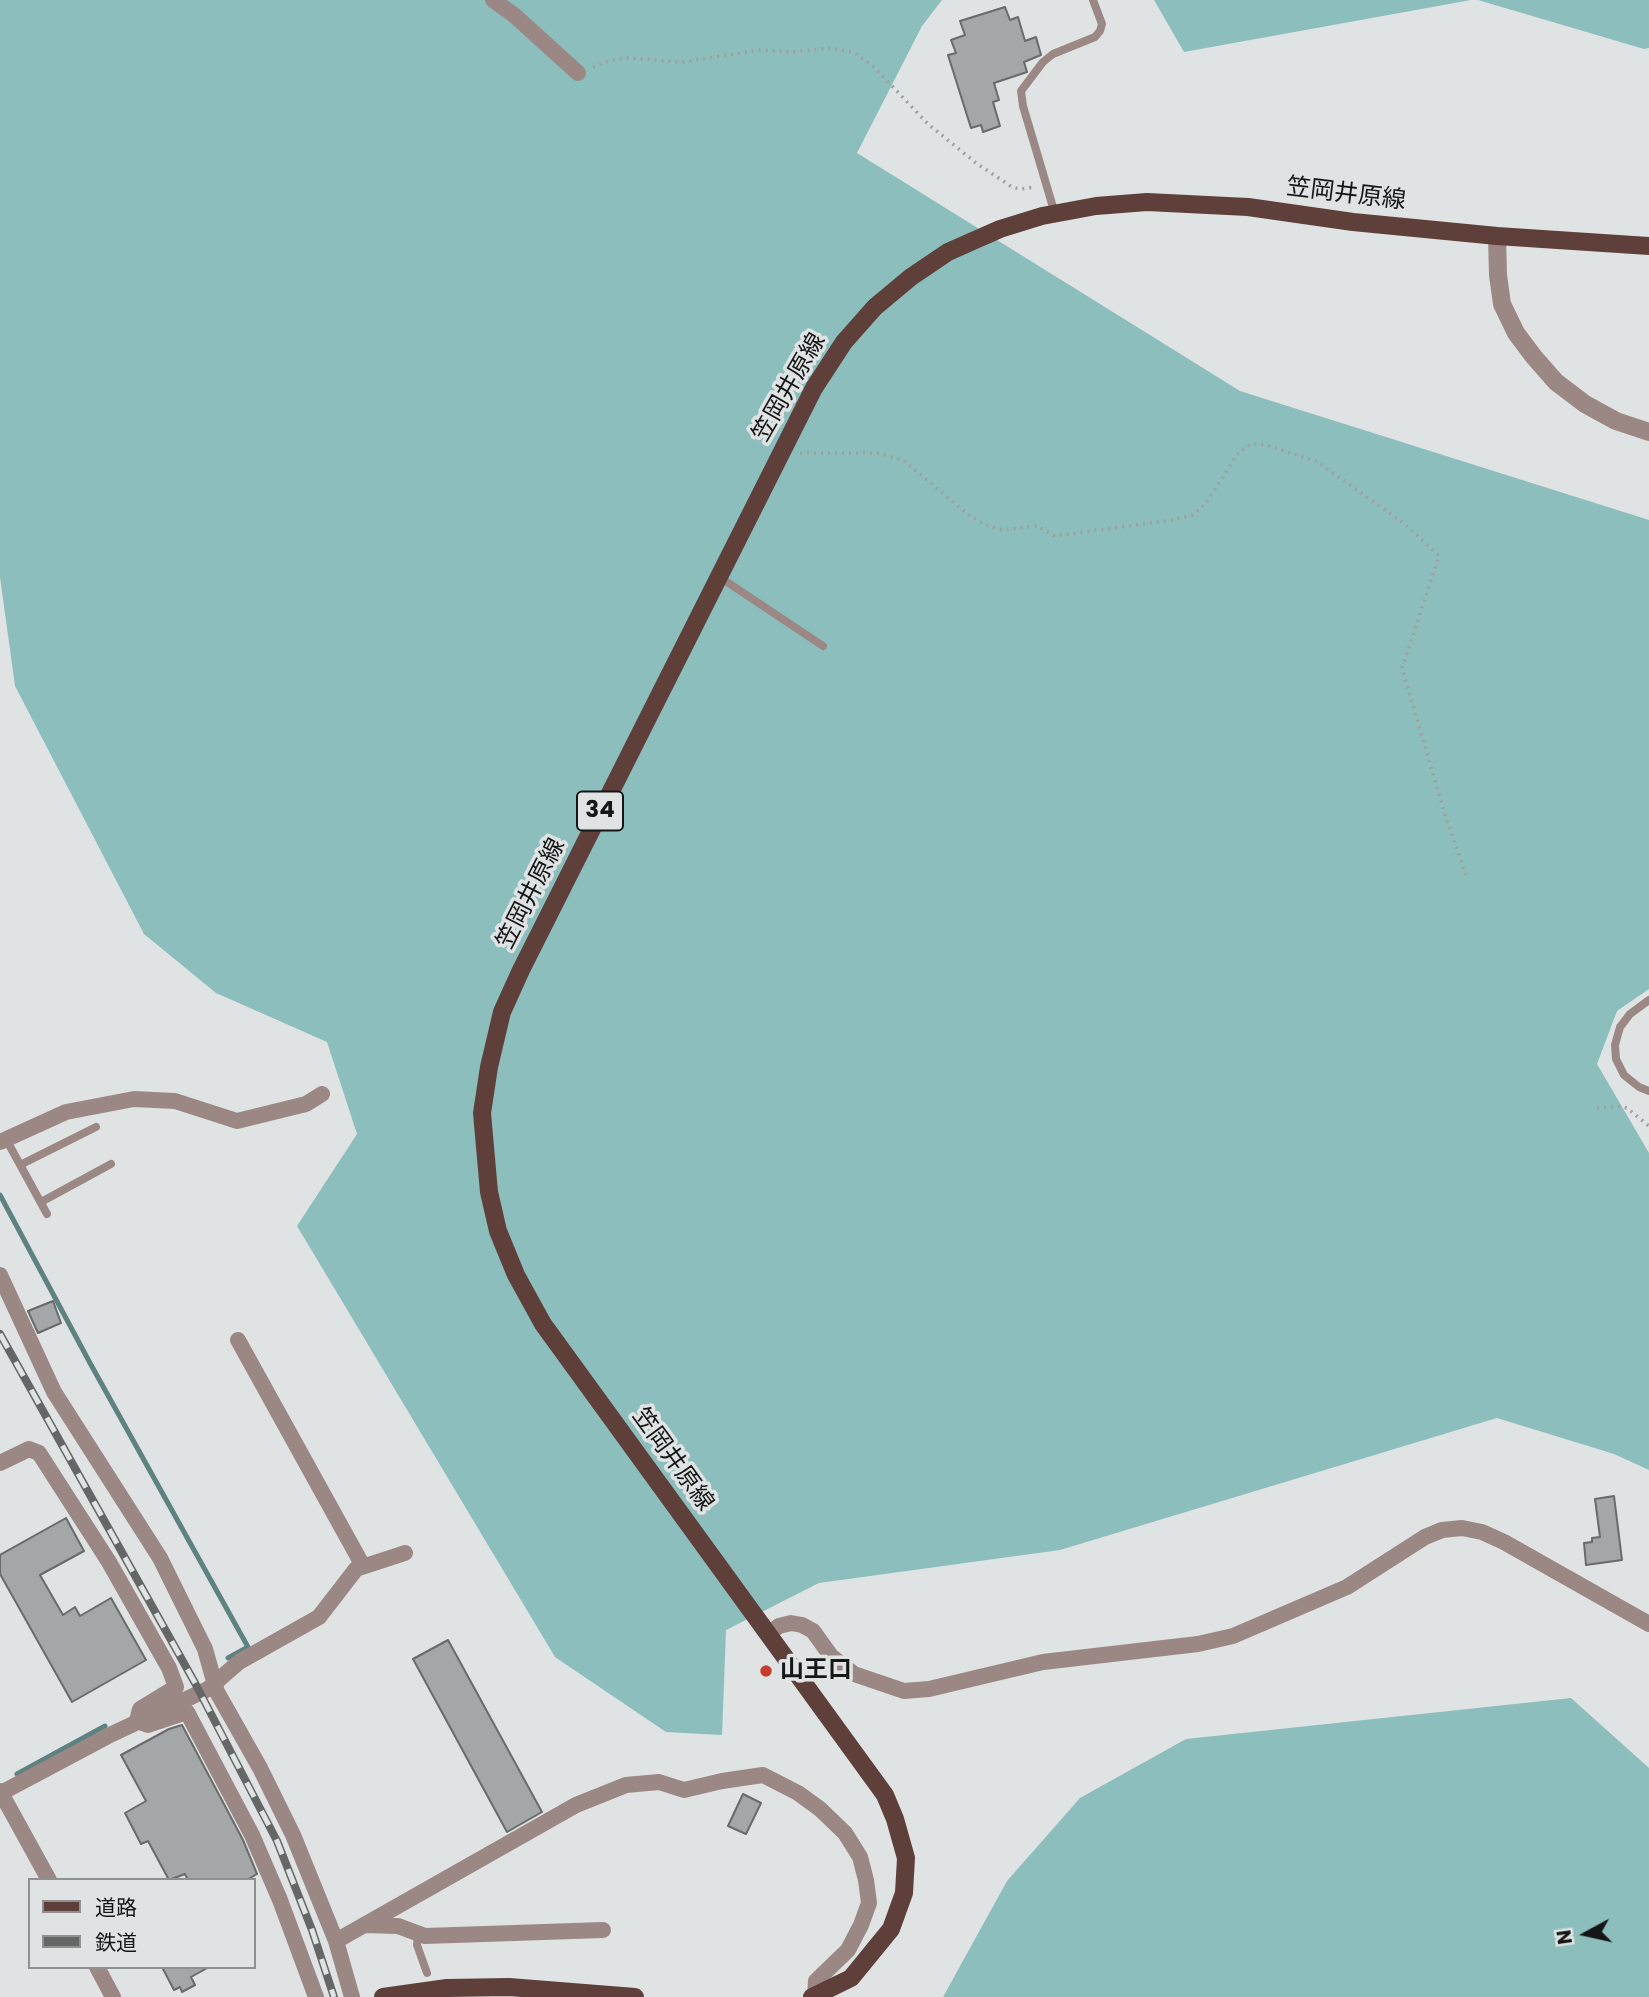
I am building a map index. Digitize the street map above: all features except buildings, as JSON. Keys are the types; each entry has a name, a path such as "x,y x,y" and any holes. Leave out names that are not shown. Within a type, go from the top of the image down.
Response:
{"main road":[{"name":"笠岡井原線","path":"813,1997 850,1978 891,1929 904,1893 906,1858 895,1819 885,1795 543,1324 516,1275 498,1231 489,1192 482,1113 489,1067 502,1013 521,970 814,388 844,342 875,307 911,276 948,252 1000,229 1049,215 1096,206 1147,202 1248,207 1353,222 1497,236 1649,246"},
{"path":"383,1997 447,1988 509,1987 635,1997"}],"street":[{"path":"493,0 514,15 578,73"},
{"path":"1497,236 1497,271 1503,304 1516,332 1534,357 1556,382 1585,404 1616,421 1649,432"},
{"path":"3,1141 66,1112 134,1099 175,1101 237,1121 306,1104 322,1094"},
{"path":"0,1275 54,1392 160,1558 205,1649 226,1709 260,1768 293,1835 336,1941 352,1997"},
{"path":"238,1340 363,1566"},
{"path":"0,1463 29,1449 39,1453 109,1562 169,1668 176,1687 140,1709 137,1721"},
{"path":"768,1634 779,1626 791,1623 802,1625 813,1631 831,1656 854,1674 904,1691 929,1689 1043,1662 1198,1644 1233,1636 1347,1587 1425,1537 1442,1530 1462,1528 1482,1532 1504,1542 1649,1624"},
{"path":"48,1878 1,1792 137,1721 200,1693 239,1662 319,1617 349,1576 363,1566 405,1553"},
{"path":"137,1721 148,1725 187,1712 252,1835 280,1900 316,1997"},
{"path":"336,1941 576,1805 626,1785 659,1782 684,1790 763,1775 798,1793 845,1833 860,1857 866,1880 869,1903 861,1925 848,1950 816,1981 813,1997"},
{"path":"365,1925 398,1926 425,1936 603,1930"},
{"path":"98,1969 113,1997"}],"lane":[{"path":"1049,215 1021,91 1053,54 1095,37 1100,31 1102,24 1093,0"},
{"path":"718,576 823,646"},
{"path":"1649,1000 1630,1014 1620,1027 1615,1045 1616,1059 1625,1075 1639,1087 1649,1091"},
{"path":"20,1165 96,1127"},
{"path":"3,1141 20,1165 47,1214"},
{"path":"41,1202 111,1164"},
{"path":"418,1933 417,1945 427,1973"}],"path":[{"path":"578,73 608,61 628,58 682,62 760,50 792,52 831,48 855,53 875,68 928,124 976,163 1012,187 1036,187 1049,215"},
{"path":"779,453 877,453 903,460 970,516 986,525 1002,530 1037,526 1055,536 1193,515 1206,503 1239,452 1251,444 1266,445 1317,461 1405,524 1439,556 1402,668 1446,818 1466,875"},
{"path":"1597,1108 1627,1108 1649,1126"}],"shaded area":[{"path":"0,0 942,0 922,26 857,153 1240,391 1649,520 1649,989 1617,1011 1597,1064 1649,1153 1649,1470 1614,1454 1497,1418 1060,1550 819,1583 726,1630 722,1735 666,1732 555,1657 297,1226 357,1134 327,1042 216,993 144,934 15,686 0,577"},
{"path":"1154,0 1471,0 1184,52"},
{"path":"1478,0 1649,0 1649,48 1644,49"},
{"path":"1571,1698 1649,1768 1649,1997 943,1997 1007,1881 1080,1798 1186,1739"}],"waterway":[{"path":"0,1195 248,1647 228,1658"},
{"path":"17,1774 105,1726"}],"railway":[{"path":"0,1334 195,1683 277,1841 312,1930 334,1997"}],"place":[{"name":"山王口","path":"766,1671"}]}
